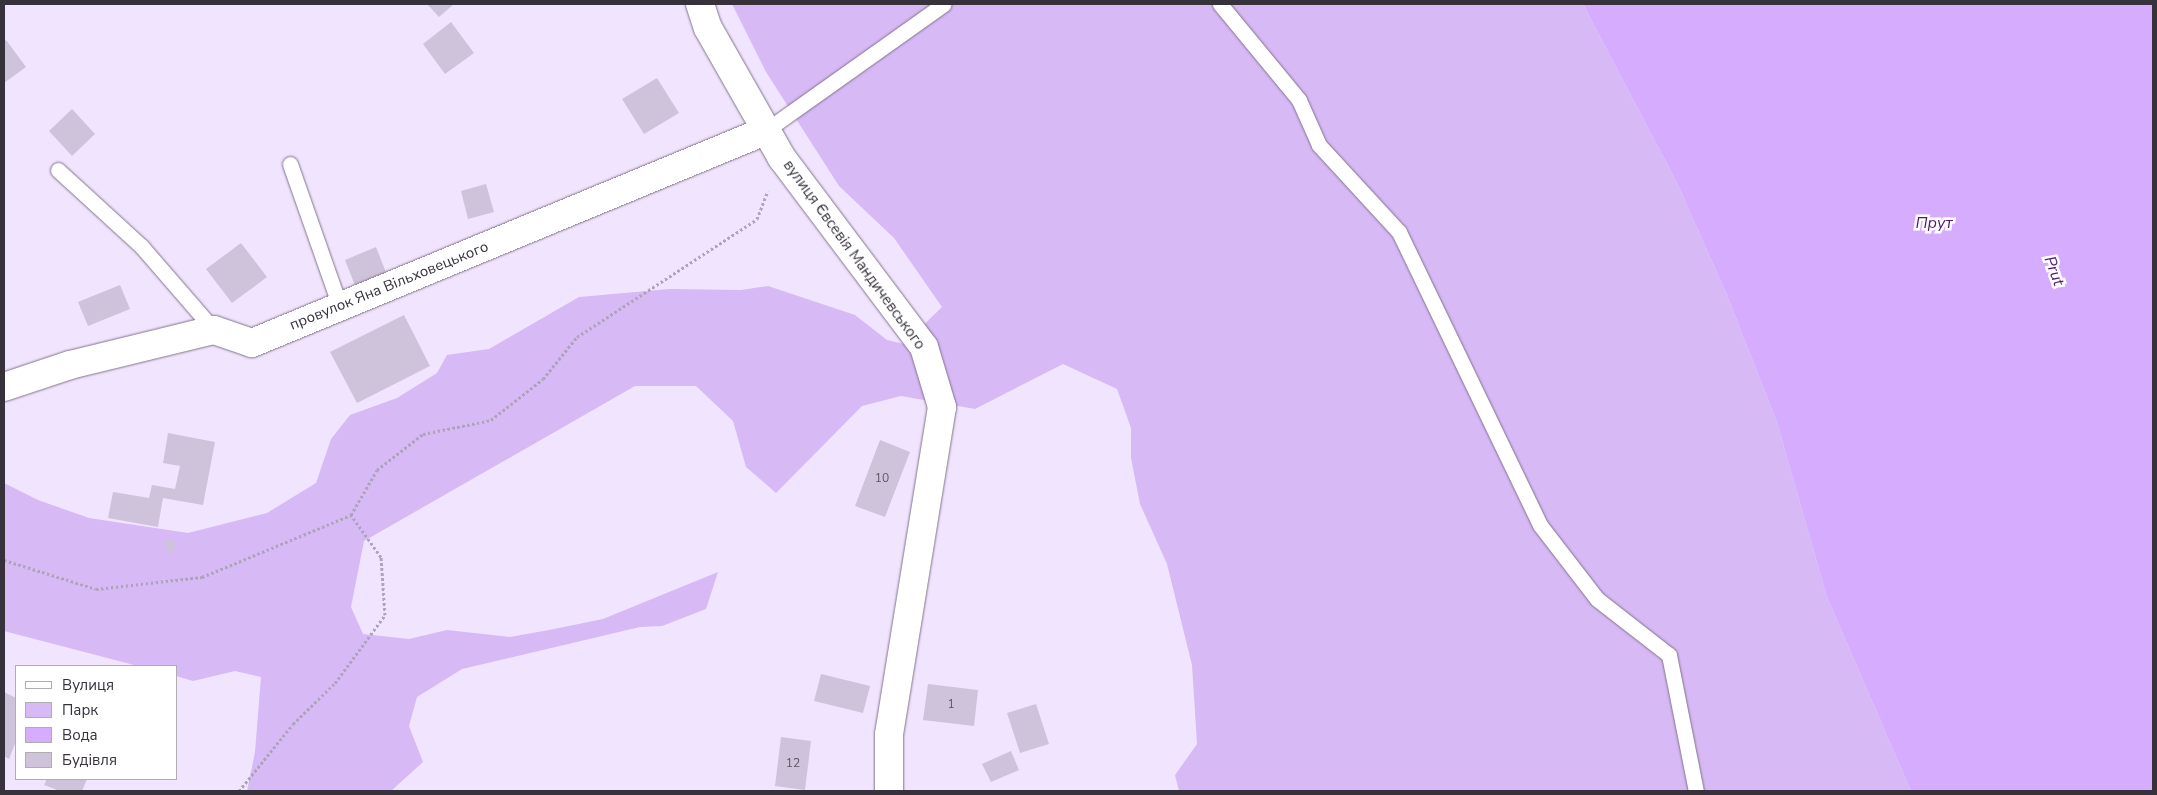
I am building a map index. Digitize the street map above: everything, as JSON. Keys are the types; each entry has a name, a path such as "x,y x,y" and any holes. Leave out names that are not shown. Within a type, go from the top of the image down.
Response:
{"street":[{"name":"вулиця Євсевія Мандичевського","path":"700,4 708,28 782,158 924,347 942,407 889,735 889,791"},
{"name":"провулок Яна Вільховецького","path":"214,330 252,343 765,131"},
{"path":"4,386 70,364 214,330"}],"lane":[{"path":"765,131 944,4"},
{"path":"1220,4 1299,100 1319,145 1399,232 1540,525 1597,599 1669,655 1696,791"},
{"path":"290,164 340,307"},
{"path":"58,170 142,247 214,330"}],"path":[{"path":"4,560 96,589 202,577 351,515 377,470 423,434 491,420 543,379 577,337 757,219 782,158"},
{"path":"239,791 293,724 335,682 385,615 381,557 351,515"}],"green space":[{"path":"732,4 1583,4 1678,185 1727,295 1777,422 1827,597 1911,791 1179,791 1175,775 1197,744 1192,665 1167,564 1140,504 1131,458 1131,428 1117,389 1063,364 975,409 901,396 862,406 776,493 746,467 733,421 696,386 635,386 364,541 351,607 363,634 409,639 447,630 510,637 603,619 718,572 706,609 662,626 640,627 462,669 417,697 409,726 423,762 391,791 247,791 255,752 261,677 235,671 193,681 178,677 178,665 134,665 4,631 4,483 38,500 89,518 188,533 267,513 316,483 331,439 350,415 397,398 437,373 447,355 489,349 579,297 670,289 741,290 768,286 855,315 887,340 904,344 942,307 894,238 839,186 766,72"}],"water":[{"name":"Прут","path":"1583,4 2153,4 2153,791 1911,791 1827,597 1777,422 1727,295 1678,185"}],"building":[{"path":"427,4 454,4 439,17"},
{"path":"451,22 474,53 445,74 423,44"},
{"path":"6,40 26,67 4,83 4,42"},
{"path":"657,78 679,113 644,134 622,99"},
{"path":"72,109 95,134 72,156 49,131"},
{"path":"486,184 494,212 468,219 461,191"},
{"path":"241,243 267,277 232,303 206,269"},
{"path":"376,247 387,275 356,288 345,260"},
{"path":"120,285 130,309 88,326 78,302"},
{"path":"404,315 430,366 357,403 330,352"},
{"path":"168,433 215,442 203,505 163,498 158,527 108,518 113,492 149,498 152,485 175,489 180,466 163,463"},
{"path":"880,440 910,452 885,517 855,506"},
{"path":"172,538 176,549 168,553 164,542"},
{"path":"821,674 870,686 863,713 814,701"},
{"path":"928,684 978,690 974,726 923,720"},
{"path":"4,692 15,698 15,744 9,759 4,756"},
{"path":"1036,704 1049,744 1020,753 1007,713"},
{"path":"781,737 811,741 805,790 775,786"},
{"path":"1011,751 1019,770 991,782 982,764"},
{"path":"46,780 87,780 82,791 60,791 44,785"}],"water label":[{"name":"Prut","path":"2054,271"}]}
